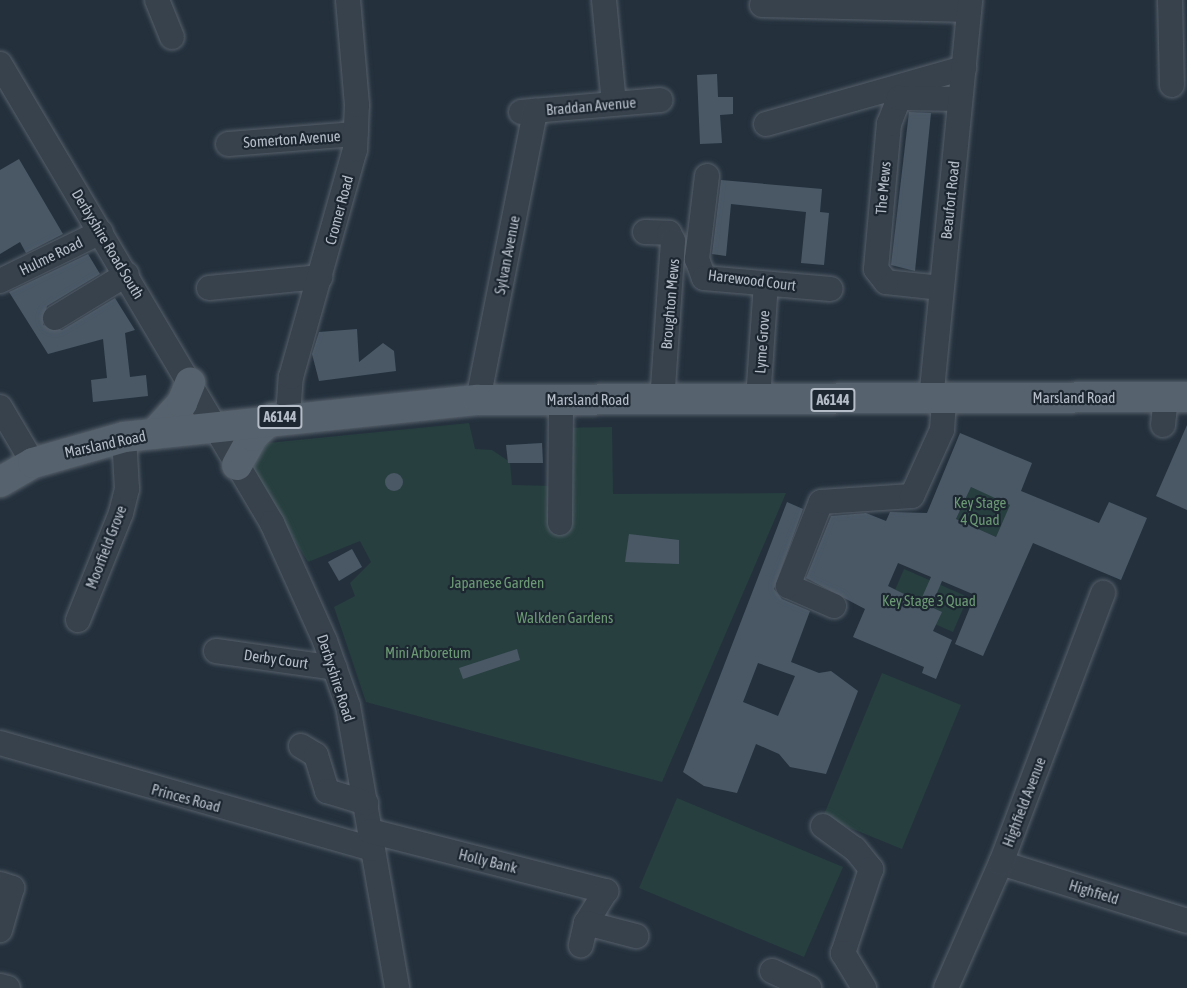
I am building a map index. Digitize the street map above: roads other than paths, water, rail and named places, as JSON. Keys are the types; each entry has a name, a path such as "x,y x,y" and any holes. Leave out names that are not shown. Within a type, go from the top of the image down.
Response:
{"main road":[{"path":"154,434 182,403 190,383"},
{"name":"Marsland Road","path":"0,482 33,463 124,437 280,417 478,400 938,399 1172,406"},
{"path":"237,465 253,436 280,417"}],"street":[{"path":"157,0 172,37"},
{"name":"Cromer Road","path":"280,417 320,277 356,134 348,0"},
{"path":"604,0 614,104"},
{"path":"1170,0 1172,85"},
{"path":"762,10 969,5"},
{"name":"Beaufort Road","path":"834,606 788,586 821,502 912,496 942,430 938,399 941,288 969,5"},
{"name":"Derbyshire Road South","path":"0,64 215,425"},
{"path":"766,124 964,68"},
{"name":"The Mews","path":"941,288 886,282 876,269 889,124 899,98 960,99"},
{"name":"Braddan Avenue","path":"528,111 660,100"},
{"name":"Sylvan Avenue","path":"478,400 528,111"},
{"name":"Somerton Avenue","path":"228,144 356,134"},
{"name":"Harewood Court","path":"707,176 698,271 704,278 831,289"},
{"name":"Hulme Road","path":"0,281 101,232"},
{"name":"Broughton Mews","path":"645,232 669,233 674,248 662,400"},
{"path":"55,318 127,274"},
{"path":"209,288 320,277"},
{"name":"Lyme Grove","path":"758,400 766,284"},
{"path":"560,523 561,399"},
{"path":"0,407 33,463"},
{"name":"Derbyshire Road","path":"215,425 272,523 335,668 366,803 397,988"},
{"name":"Moorfield Grove","path":"78,620 122,513 127,489 124,437"},
{"name":"Highfield Avenue","path":"946,988 1001,863 1099,603"},
{"name":"Derby Court","path":"216,651 335,668"},
{"name":"Princes Road","path":"0,743 371,840"},
{"path":"301,747 316,755 327,791 366,803"},
{"path":"823,826 855,849 871,869 843,952 863,988"},
{"name":"Holly Bank","path":"371,840 606,891 583,934 636,936"},
{"name":"Highfield","path":"1001,863 1187,921"},
{"path":"0,884 12,888 0,930"},
{"path":"772,970 809,988"},
{"path":"0,986 8,988"}],"park label":[{"name":"Key Stage 4 Quad","path":"980,510"},
{"name":"Japanese Garden","path":"497,583"},
{"name":"Key Stage 3 Quad","path":"929,601"},
{"name":"Walkden Gardens","path":"565,618"},
{"name":"Mini Arboretum","path":"428,653"}]}
